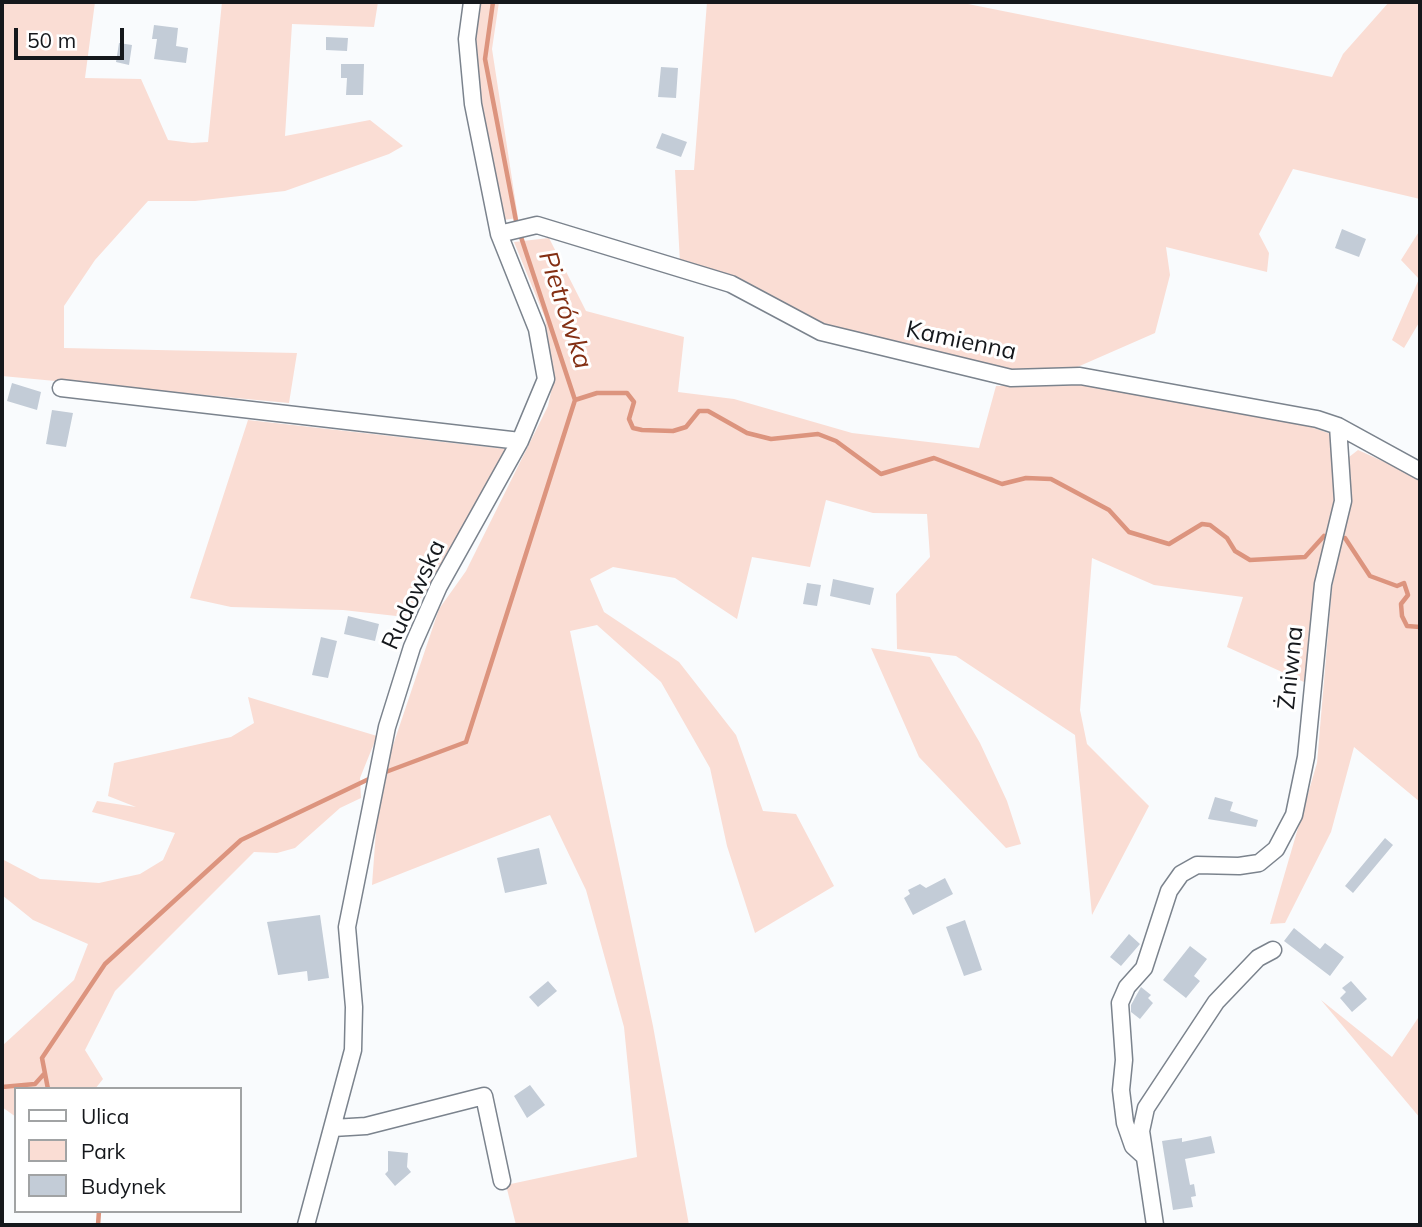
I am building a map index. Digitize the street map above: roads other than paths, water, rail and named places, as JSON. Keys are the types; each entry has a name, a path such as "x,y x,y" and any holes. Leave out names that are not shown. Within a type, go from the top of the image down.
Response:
{"street":[{"name":"Rudowska","path":"306,1225 334,1128 354,1040 347,928 387,727 412,646 439,586 520,441 546,379 537,329 499,234 473,104 467,39 472,2"},
{"name":"Kamienna","path":"499,234 537,225 731,284 821,332 1011,378 1080,376 1317,419 1338,426 1420,471"},
{"path":"61,388 520,441"},
{"name":"Żniwna","path":"1144,1156 1133,1146 1125,1123 1121,1090 1124,1060 1120,1003 1128,987 1144,968 1169,891 1181,874 1197,866 1259,863 1276,849 1294,815 1306,757 1323,584 1343,501 1338,426"},
{"path":"1155,1225 1141,1131 1146,1108 1216,1002 1258,958 1273,950"},
{"path":"334,1128 366,1126 484,1096 502,1181"}],"waterway":[{"name":"Pietrówka","path":"493,2 485,59 517,226"},
{"name":"Pietrówka","path":"520,234 575,400"},
{"name":"Pietrówka","path":"575,400 597,393 627,393 634,402 629,419 633,428 642,430 673,431 686,427 699,411 708,411 747,433 771,439 818,434 836,441 881,474 934,458 1002,484 1026,478 1051,479 1109,510 1129,532 1169,544 1202,524 1210,525 1227,538 1235,551 1250,560 1305,557 1324,536"},
{"path":"383,773 466,742 575,400"},
{"name":"Pietrówka","path":"1345,538 1370,576 1397,586 1404,583 1408,595 1401,604 1402,616 1407,626 1420,627"},
{"path":"48,1087 42,1058 105,964 241,840 371,778"},
{"path":"2,1087 35,1084 44,1074"},
{"path":"98,1225 99,1213"}]}
